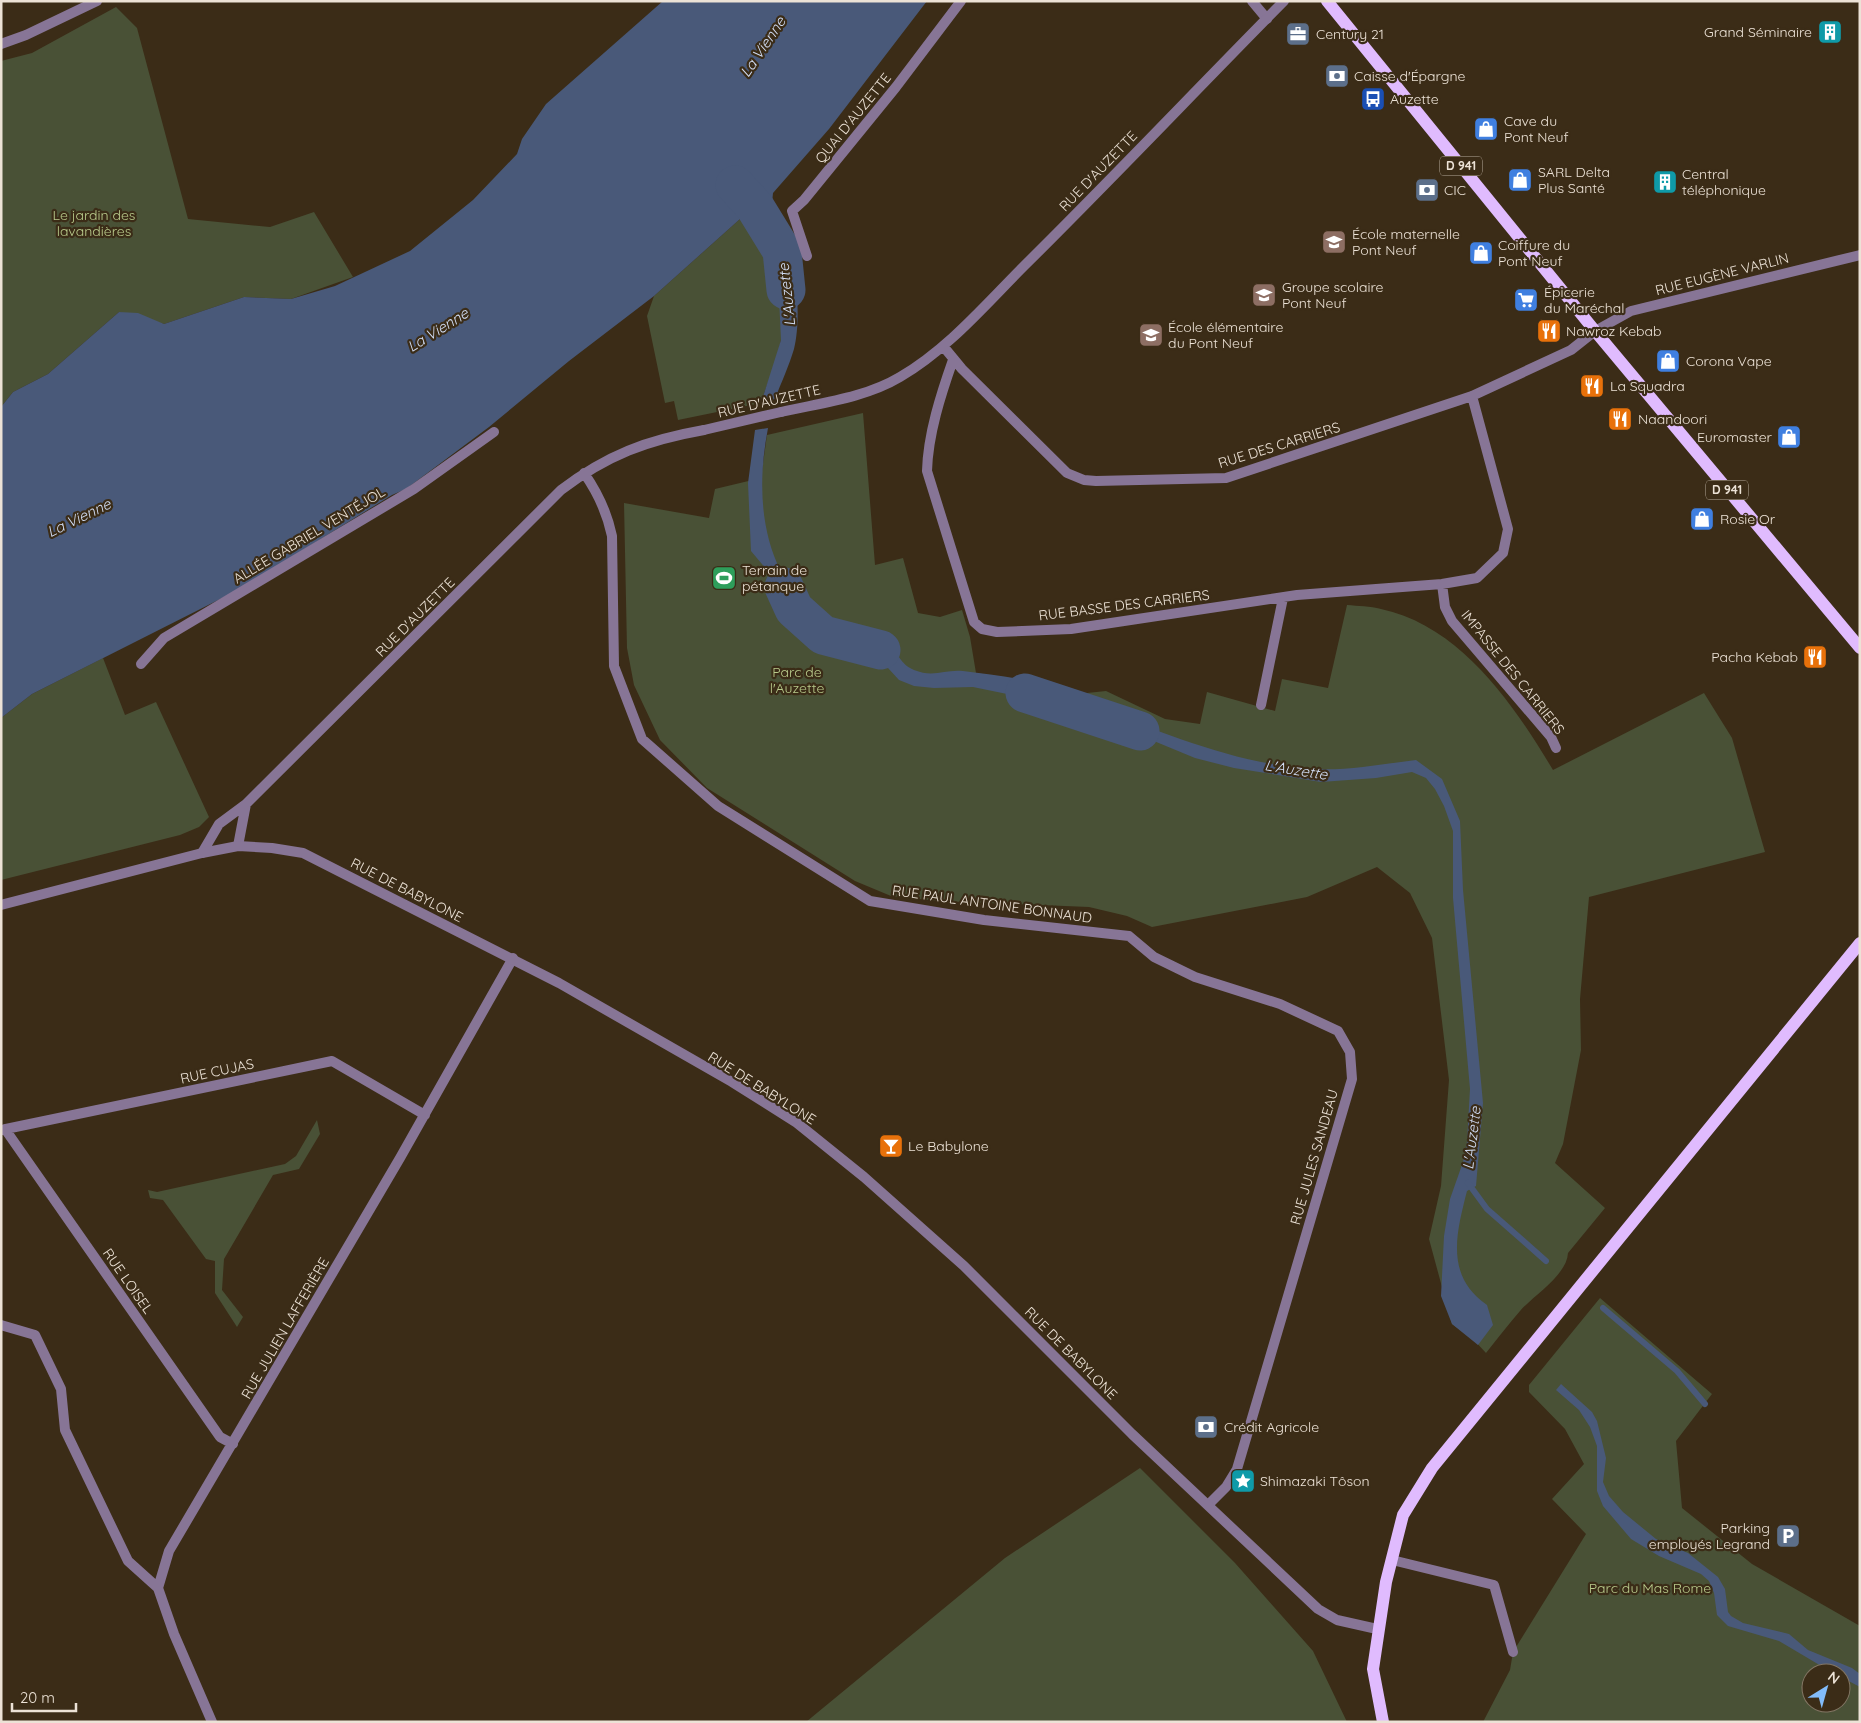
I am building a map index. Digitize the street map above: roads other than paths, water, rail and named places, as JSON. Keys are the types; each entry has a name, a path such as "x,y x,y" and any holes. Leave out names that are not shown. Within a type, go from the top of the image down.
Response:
{"main road":[{"name":"D 941","path":"1328,1 1595,331 1860,648"},
{"path":"1383,1722 1373,1669 1377,1629 1403,1516 1432,1468 1860,944"}],"street":[{"path":"1,44 26,35 97,1"},
{"name":"QUAI D'AUZETTE","path":"807,256 792,210 804,200 896,87 961,1"},
{"path":"1252,1 1266,19"},
{"name":"RUE D'AUZETTE","path":"202,853 219,824 246,804 392,661 534,516 584,473 617,454 632,449 853,395 881,386 904,374 943,346 1052,239 1284,1"},
{"name":"RUE EUGÈNE VARLIN","path":"1595,331 1631,311 1860,255"},
{"name":"RUE DES CARRIERS","path":"943,346 953,360 1067,473 1075,478 1090,481 1226,478 1472,396 1572,350 1595,331"},
{"name":"RUE BASSE DES CARRIERS","path":"953,360 941,401 928,457 927,471 974,622 982,629 997,632 1071,629 1283,598 1442,584 1476,578 1503,553 1508,529 1472,396"},
{"name":"ALLÉE GABRIEL VENTÉJOL","path":"141,664 164,638 414,489 494,432"},
{"name":"RUE PAUL ANTOINE BONNAUD","path":"584,473 605,507 609,520 612,536 614,666 642,739 718,806 870,901 984,920 1129,936"},
{"name":"IMPASSE DES CARRIERS","path":"1442,584 1445,607 1452,621 1551,737 1556,748"},
{"path":"1261,705 1283,598"},
{"path":"238,846 246,804"},
{"name":"RUE DE BABYLONE","path":"1,905 202,853 238,846 272,848 303,853 513,958 732,1082 804,1129 864,1177 964,1266 1132,1434 1209,1504 1318,1609 1337,1620 1377,1629"},
{"name":"RUE JULES SANDEAU","path":"1129,936 1154,957 1195,977 1280,1004 1338,1031 1350,1052 1352,1079 1237,1469 1226,1487 1209,1504"},
{"name":"RUE JULIEN LAFFERIÈRE","path":"158,1588 168,1551 233,1444 425,1115 513,958"},
{"name":"RUE CUJAS","path":"3,1129 332,1061 425,1115"},
{"name":"RUE LOISEL","path":"3,1129 220,1437 233,1444"},
{"path":"1,1325 35,1335 61,1388 65,1430 128,1561 158,1588 174,1634 212,1722"},
{"path":"1392,1560 1494,1585 1513,1652"}],"water":[{"name":"La Vienne","path":"663,1 927,1 829,129 773,193 772,203 778,216 763,229 749,220 740,219 654,296 569,361 489,427 406,489 392,495 238,590 32,694 1,718 1,407 13,392 48,374 119,312 138,313 164,324 244,297 291,299 335,286 410,251 473,200 517,154 522,139 546,104"},
{"path":"785,231 797,289 798,321 796,336 792,355 775,399 761,403 781,340 779,297 769,244"},
{"path":"768,428 762,482 763,509 775,559 787,582 802,604 822,623 806,632 790,615 771,575 751,551 748,483 755,430"},
{"path":"838,632 889,642 905,665 921,672 963,671 988,674 1020,679 1055,690 1073,692 1076,716 1041,701 973,687 934,688 914,686 899,680 877,656 820,642"},
{"path":"1090,706 1226,754 1254,760 1283,766 1339,769 1416,760 1442,779 1460,821 1463,890 1483,1103 1476,1186 1467,1191 1457,1238 1459,1268 1474,1294 1487,1305 1493,1325 1478,1345 1452,1324 1441,1296 1444,1236 1450,1199 1463,1162 1467,1142 1470,1089 1453,898 1453,831 1444,806 1435,789 1426,778 1412,772 1376,778 1321,782 1234,768 1195,758 1149,739 1087,721"},
{"path":"1561,1384 1592,1412 1597,1421 1606,1458 1603,1482 1609,1496 1623,1512 1656,1539 1688,1553 1718,1577 1725,1589 1728,1612 1731,1616 1743,1623 1789,1634 1808,1650 1840,1663 1816,1663 1779,1641 1728,1626 1717,1615 1714,1593 1709,1581 1701,1574 1659,1556 1631,1539 1603,1506 1597,1491 1597,1446 1590,1427 1579,1410 1556,1390"},
{"path":"1851,1668 1860,1674 1860,1687 1851,1682"}],"waterway":[{"name":"L'Auzette","path":"735,185 755,207 782,251 786,290"},
{"name":"L'Auzette","path":"784,587 794,609 823,635 881,650"},
{"name":"L'Auzette","path":"1025,693 1140,731"},
{"path":"1468,1183 1487,1209 1546,1261"},
{"path":"1603,1308 1677,1371 1705,1404"}],"place":[{"name":"Grand Séminaire","path":"1830,32"},
{"name":"Century 21","path":"1298,34"},
{"name":"Caisse d'Épargne","path":"1337,76"},
{"name":"Auzette","path":"1373,99"},
{"name":"Cave du Pont Neuf","path":"1486,129"},
{"name":"SARL Delta Plus Santé","path":"1520,180"},
{"name":"Central téléphonique","path":"1665,182"},
{"name":"CIC","path":"1427,190"},
{"name":"École maternelle Pont Neuf","path":"1334,242"},
{"name":"Coiffure du Pont Neuf","path":"1481,253"},
{"name":"Groupe scolaire Pont Neuf","path":"1264,295"},
{"name":"Épicerie du Maréchal","path":"1526,300"},
{"name":"Nawroz Kebab","path":"1549,331"},
{"name":"École élémentaire du Pont Neuf","path":"1151,335"},
{"name":"Corona Vape","path":"1668,361"},
{"name":"La Squadra","path":"1592,386"},
{"name":"Naandoori","path":"1620,419"},
{"name":"Euromaster","path":"1789,437"},
{"name":"Rosie Or","path":"1702,519"},
{"name":"Terrain de pétanque","path":"724,578"},
{"name":"Pacha Kebab","path":"1815,657"},
{"name":"Le Babylone","path":"891,1146"},
{"name":"Crédit Agricole","path":"1206,1427"},
{"name":"Shimazaki Tôson","path":"1243,1481"},
{"name":"Parking employés Legrand","path":"1788,1536"}],"park label":[{"name":"Le jardin des lavandières","path":"94,224"},
{"name":"Parc de l'Auzette","path":"797,680"},
{"name":"Parc du Mas Rome","path":"1650,1588"}]}
